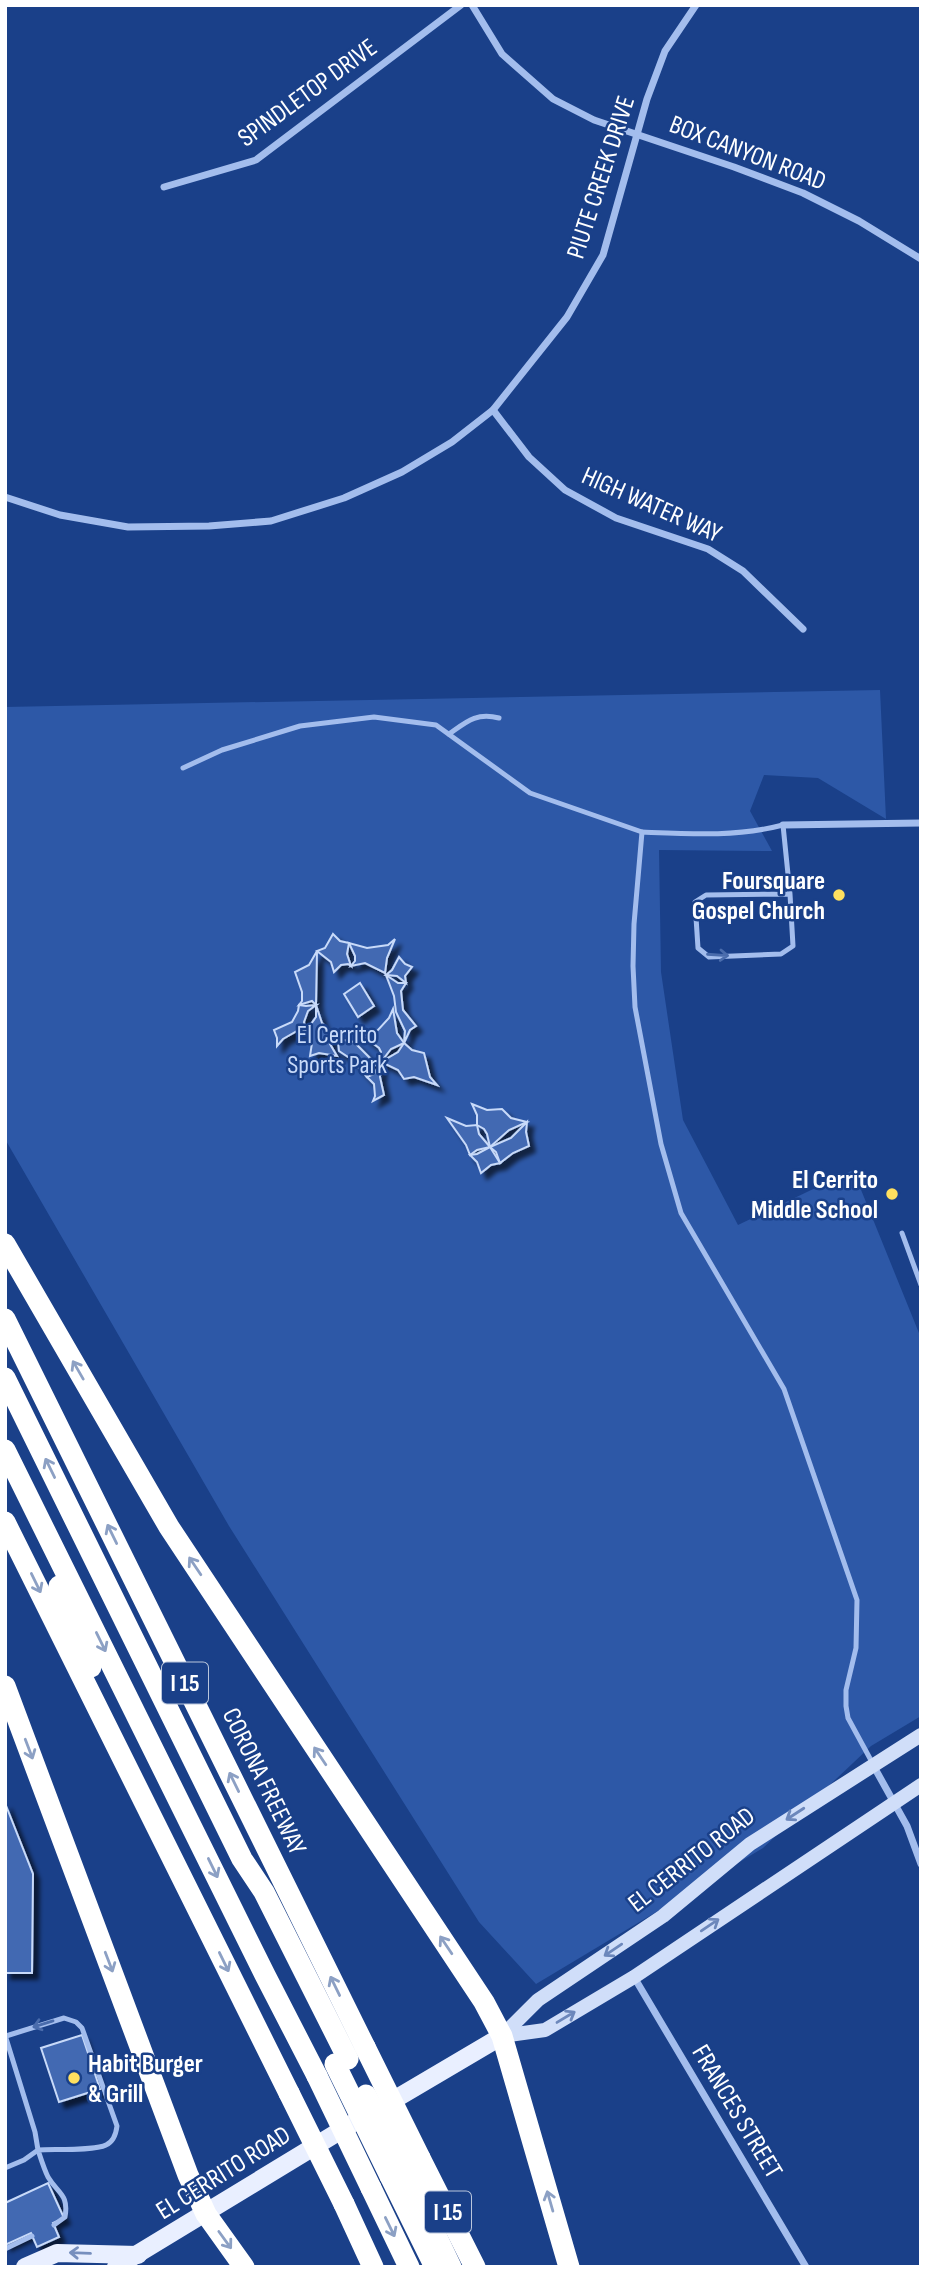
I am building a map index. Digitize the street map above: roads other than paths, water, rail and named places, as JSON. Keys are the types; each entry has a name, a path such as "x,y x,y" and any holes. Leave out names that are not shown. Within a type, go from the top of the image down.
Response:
{"highway":[{"path":"5,1244 169,1527 484,2002 502,2036 569,2267"},
{"name":"CORONA FREEWAY","path":"5,1319 349,2057 405,2167 475,2267"},
{"path":"5,1378 242,1859 254,1895 349,2057 405,2167 451,2267"},
{"path":"5,1450 317,2076 409,2267"},
{"path":"5,1474 56,1577 137,1787"},
{"path":"5,1522 373,2267"},
{"path":"5,1686 188,2175 206,2214 244,2267"},
{"path":"405,2167 435,2267"}],"main road":[{"name":"EL CERRITO ROAD","path":"116,2267 302,2153 502,2036 538,2000 663,1916 750,1844 921,1735"},
{"name":"EL CERRITO ROAD","path":"502,2036 545,2030 634,1977 921,1784"},
{"path":"25,2267 57,2253 138,2255"}],"street":[{"name":"SPINDLETOP DRIVE","path":"164,187 256,160 461,5"},
{"name":"BOX CANYON ROAD","path":"472,5 502,54 553,99 594,120 803,193 859,221 921,258"},
{"name":"PIUTE CREEK DRIVE","path":"5,497 60,515 128,527 209,526 271,521 344,498 402,472 452,442 493,410 567,317 603,255 636,133 665,51 696,5"},
{"name":"HIGH WATER WAY","path":"493,410 529,457 565,490 616,518 708,549 743,571 803,629"},
{"path":"783,825 921,823"},
{"path":"873,1764 910,1833 921,1864"},
{"name":"FRANCES STREET","path":"634,1977 806,2267"}],"lane":[{"path":"449,734 471,719 486,715 499,718"},
{"path":"183,768 222,750 300,726 373,717 436,725 530,793 642,832 751,833 783,825 790,894 793,946 781,954 709,957 698,948 695,902 706,895 790,894"},
{"path":"642,832 634,924 635,993 637,1018 661,1144 681,1213 784,1389 854,1591 857,1600 856,1648 846,1690 846,1706 848,1718 873,1764"},
{"path":"902,1233 921,1285"},
{"path":"5,2168 38,2150 98,2148 109,2144 115,2135 117,2126 82,2028 76,2022 64,2018 6,2035 38,2150 47,2175 65,2199 65,2217 54,2225"},
{"path":"5,2249 32,2236"}],"place":[{"name":"Foursquare Gospel Church","path":"839,895"},
{"name":"El Cerrito Middle School","path":"892,1194"},
{"name":"Habit Burger & Grill","path":"74,2078"}],"park label":[{"name":"El Cerrito Sports Park","path":"337,1049"}]}
